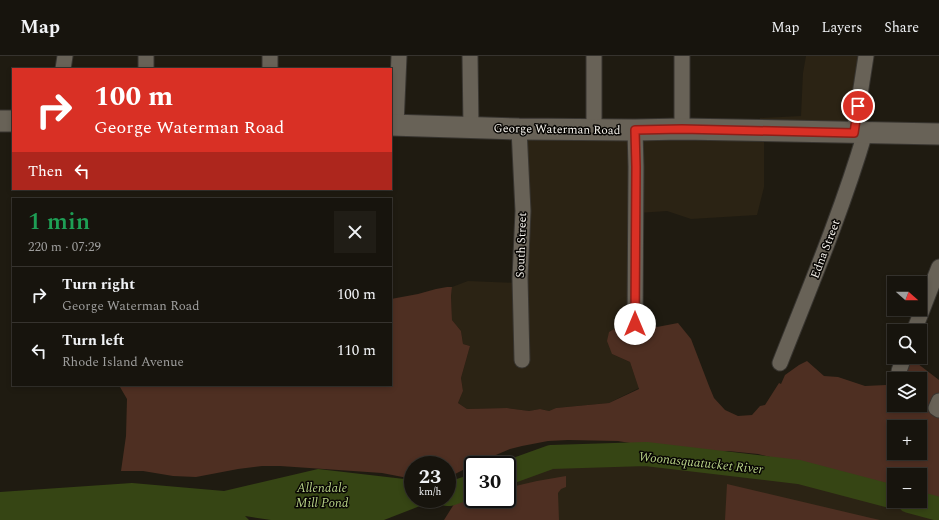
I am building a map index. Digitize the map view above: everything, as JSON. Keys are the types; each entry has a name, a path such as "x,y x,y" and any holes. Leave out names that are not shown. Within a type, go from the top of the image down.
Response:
{"main road":[{"path":"0,121 12,121"},
{"name":"George Waterman Road","path":"393,125 519,129 682,129 939,134"}],"street":[{"path":"63,68 65,56"},
{"path":"146,56 146,68"},
{"path":"270,56 270,68"},
{"path":"393,125 399,56"},
{"path":"470,56 472,127"},
{"path":"594,56 594,130"},
{"path":"682,56 682,129"},
{"name":"Edna Street","path":"780,363 838,215 856,164 866,56"},
{"name":"South Street","path":"519,129 523,211 520,278 522,360"},
{"path":"635,130 635,324"},
{"path":"917,324 939,267"},
{"path":"899,371 902,364"}],"shaded area":[{"path":"806,56 863,56 849,136 764,139 764,187 757,215 691,219 667,211 638,213 635,315 612,354 630,362 639,388 609,403 556,408 549,411 540,409 529,411 507,408 467,409 458,403 463,391 461,378 470,346 463,344 461,331 452,320 452,287 468,281 518,283 521,127 755,132 760,118 801,116 803,73"},
{"path":"452,287 452,320 461,331 463,344 470,346 461,378 463,391 458,403 467,409 507,408 529,411 540,409 549,411 556,408 609,403 639,389 630,362 612,354 607,341 609,332 630,320 640,319 657,327 678,323 691,339 714,398 725,410 738,416 752,415 760,406 765,405 779,383 781,384 785,375 807,361 824,376 838,377 865,386 886,385 887,383 887,412 927,412 927,372 892,372 896,364 918,364 939,380 939,500 927,497 927,468 887,468 887,488 868,481 758,454 728,451 713,452 642,445 618,441 548,441 510,449 494,456 464,456 464,470 456,474 456,456 404,456 404,477 382,473 280,466 262,466 238,469 196,477 173,476 143,471 121,471 126,436 127,399 120,386 392,386 392,299"},
{"path":"574,456 632,459 732,474 788,479 823,489 887,503 887,508 908,508 920,511 939,518 939,520 510,520 508,508 516,508 516,465 560,457"},
{"path":"566,476 566,487 561,489 558,493 559,520 444,520 452,508 456,508 456,501 464,499 464,508 516,508 516,486"},
{"path":"727,484 871,518 880,520 725,520"}],"water":[{"name":"Allendale Mill Pond","path":"318,469 404,479 404,508 415,508 384,520 271,520 245,516 249,520 0,520 0,492 132,483 224,491"}],"waterway":[{"name":"Woonasquatucket River","path":"516,470 551,457 646,454 799,472 887,495"},
{"name":"Woonasquatucket River","path":"456,492 464,489"},
{"name":"Woonasquatucket River","path":"927,506 939,509"}],"route":[{"path":"635,324 635,130 682,129 854,133 858,106"}]}
